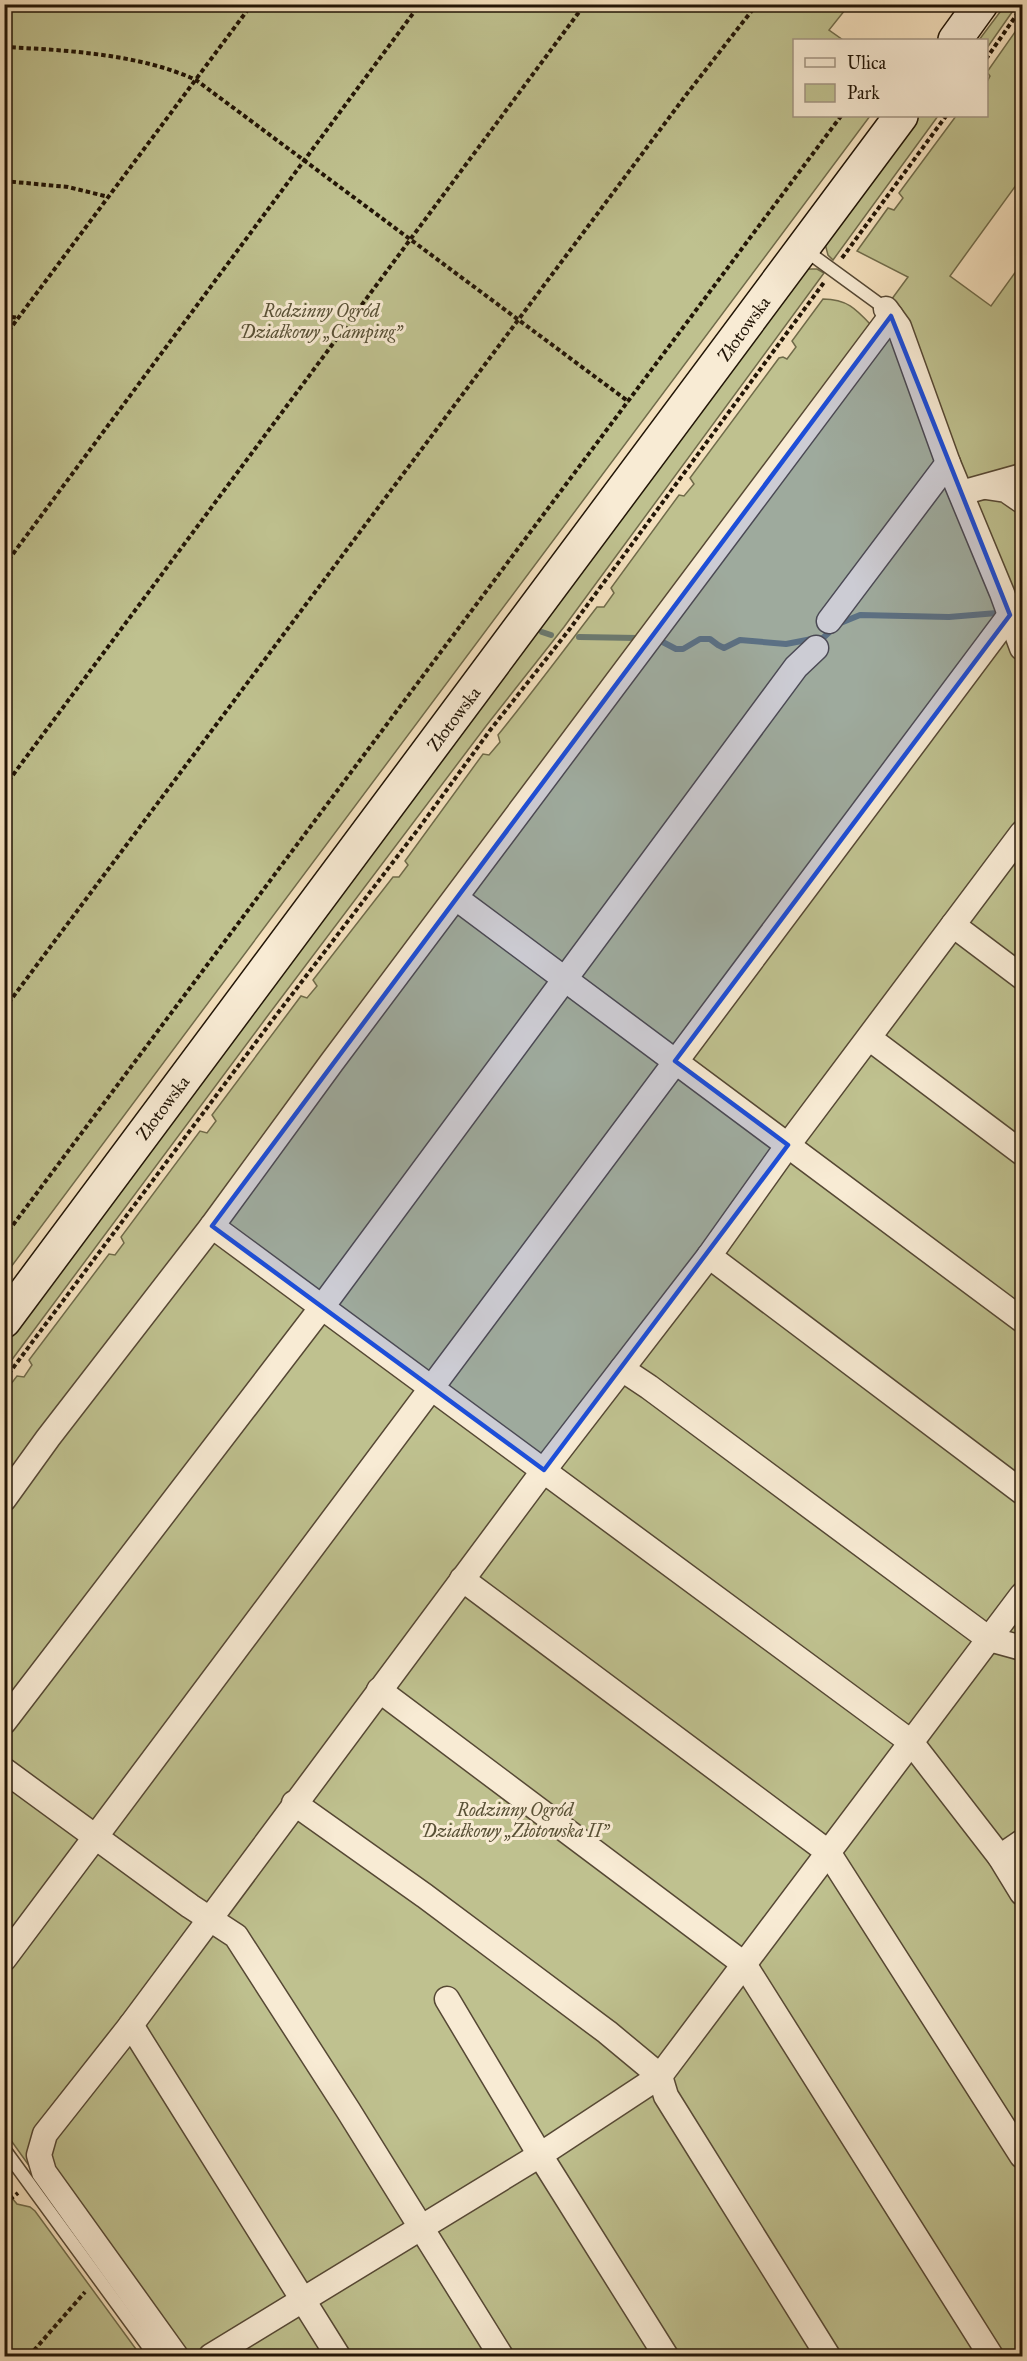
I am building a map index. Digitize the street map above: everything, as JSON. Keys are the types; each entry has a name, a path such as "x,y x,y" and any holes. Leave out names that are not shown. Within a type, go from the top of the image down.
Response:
{"street":[{"path":"956,39 981,4"},
{"name":"Złotowska","path":"4,1321 900,117"},
{"path":"4,1499 48,1438 212,1226 888,312 899,327 948,463 1012,600 1023,648"},
{"path":"829,621 948,463"},
{"path":"961,493 1023,476"},
{"path":"986,487 1006,490 1023,501"},
{"path":"4,1959 675,1061 1012,600"},
{"path":"4,1722 322,1307 796,667 816,648"},
{"path":"176,2356 44,2172 39,2156 45,2134 131,2025 208,1918 462,1579 709,1256 788,1145 1023,832"},
{"path":"456,898 1023,1320"},
{"path":"953,925 1023,977"},
{"path":"869,1038 1023,1153"},
{"path":"212,1226 911,1742 1000,1857 1023,1893"},
{"path":"709,1256 1023,1492"},
{"path":"622,1369 989,1639 1023,1648"},
{"path":"462,1579 828,1852 1023,2156"},
{"path":"211,2356 540,2155 660,2076 1023,1595"},
{"path":"379,1690 744,1964 991,2356"},
{"path":"4,1770 236,1936 501,2356"},
{"path":"294,1803 425,1896 607,2032 660,2076 666,2096 828,2356"},
{"path":"1000,1857 1023,1842"},
{"path":"447,1998 540,2155 666,2356"},
{"path":"131,2025 338,2356"}],"lane":[{"path":"804,249 888,312"},
{"path":"4,2149 155,2356"}],"path":[{"path":"4,337 252,4"},
{"path":"4,566 420,4"},
{"path":"4,787 585,4"},
{"path":"4,1009 686,95 757,4"},
{"path":"988,58 1023,7"},
{"path":"4,47 120,58 175,71 196,80 629,402"},
{"path":"4,1237 840,117"},
{"path":"838,264 945,117"},
{"path":"4,181 68,187 109,197"},
{"path":"4,1380 271,1022 569,630 829,276"},
{"path":"4,316 19,318"},
{"path":"4,776 10,780"},
{"path":"4,2204 12,2198"},
{"path":"29,2356 85,2292"}],"highlighted area":[{"path":"891,316 1010,615 675,1061 788,1145 544,1470 212,1226"}],"green space":[{"name":"Rodzinny Ogród Działkowy „Camping”","path":"5,4 849,5 829,30 842,39 793,39 793,117 869,117 5,1275"},
{"path":"1006,4 1017,5 988,47 988,39 980,39"},
{"name":"Rodzinny Ogród Działkowy „Złotowska II”","path":"1022,22 1022,177 950,276 991,306 1022,263 1022,2356 165,2356 5,2132 4,1393 17,1376 24,1377 32,1365 29,1360 109,1254 115,1255 124,1243 121,1237 200,1131 207,1133 216,1121 212,1115 301,996 307,998 317,986 313,980 393,877 399,877 408,865 405,861 483,754 489,755 500,742 498,735 597,607 604,607 614,593 611,588 679,495 684,496 694,484 690,478 779,358 787,359 796,347 792,341 823,299 845,303 872,326 908,277 857,251 888,208 894,210 903,198 899,193 955,117 988,117 988,80 990,76 988,71"},
{"path":"912,117 937,117 833,260 828,255 824,240"},
{"path":"817,269 824,273 564,627 486,726 266,1018 5,1369 4,1336 801,271"},
{"path":"4,2169 8,2173 7,2192 17,2204 30,2207 35,2211 141,2356 5,2356"}],"waterway":[{"path":"823,638 838,624 860,615 949,617 997,613"},
{"path":"542,632 551,635"},
{"path":"579,637 638,638"},
{"path":"657,639 676,649 683,649 700,639 710,639 724,648 740,640 786,644 812,639"}]}
